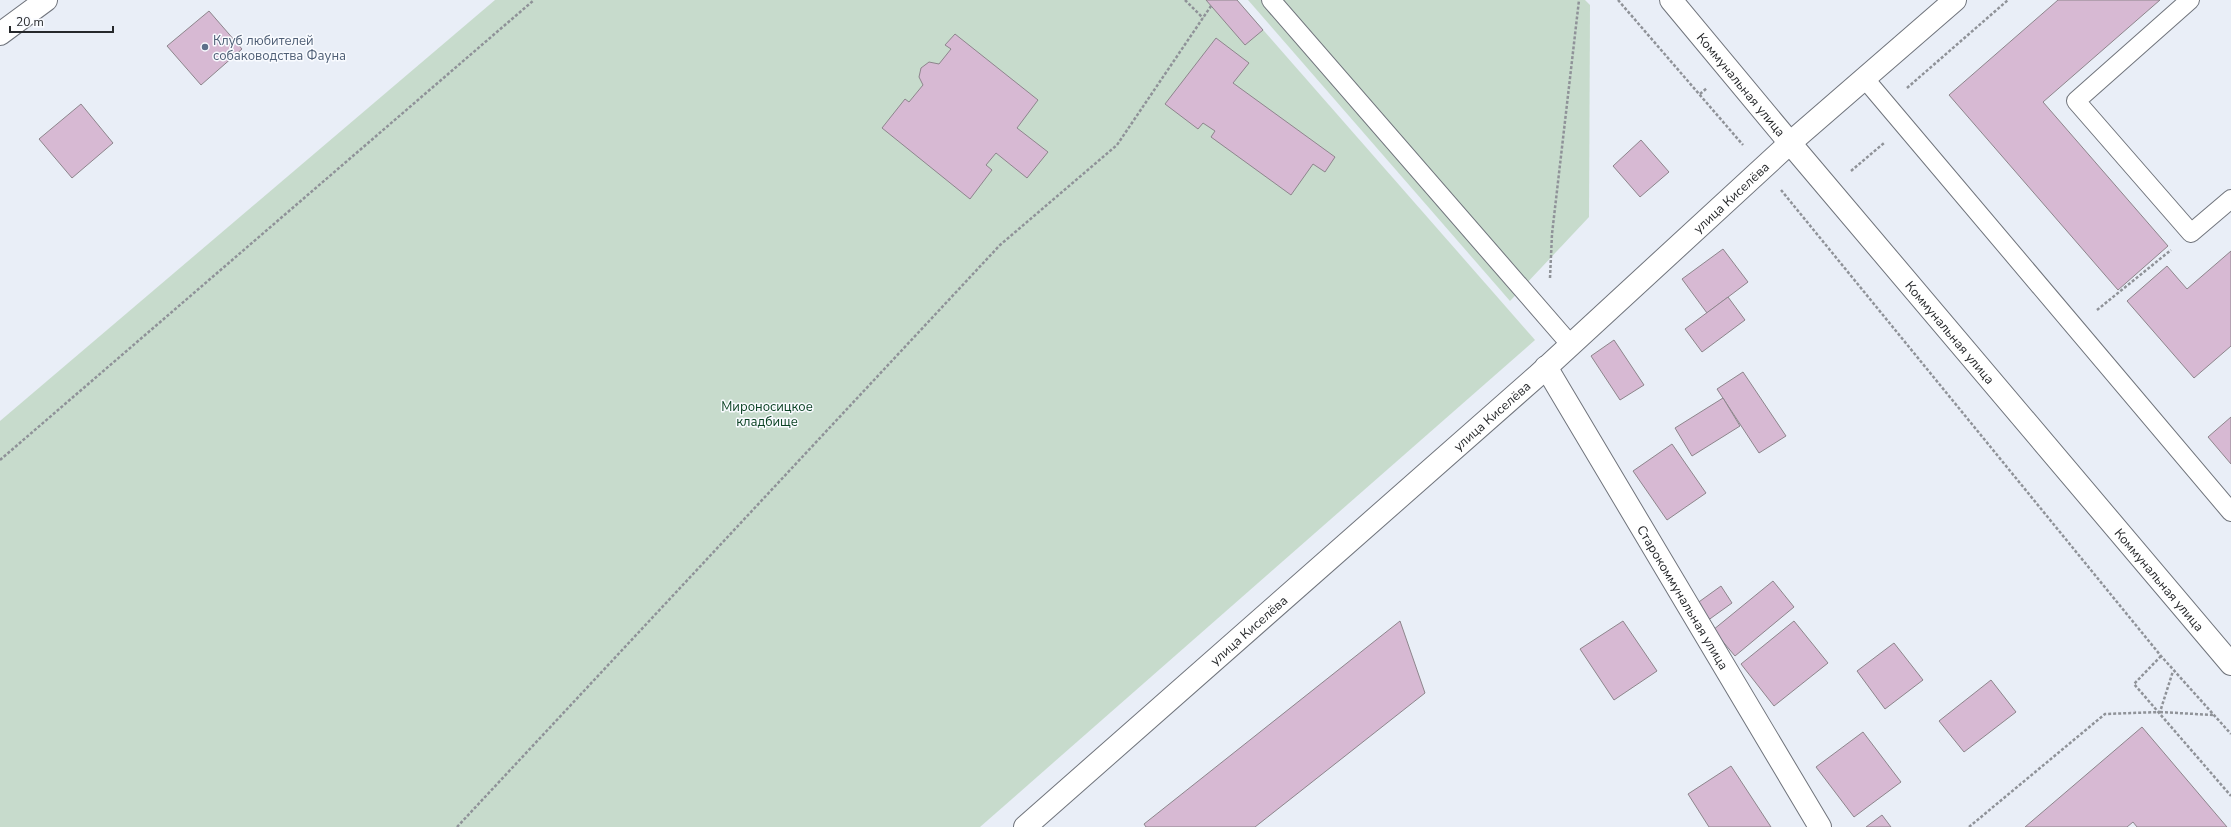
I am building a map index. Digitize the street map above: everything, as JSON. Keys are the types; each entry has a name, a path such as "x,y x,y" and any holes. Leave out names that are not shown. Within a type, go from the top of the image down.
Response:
{"street":[{"path":"0,34 46,0"},
{"name":"Коммунальная улица","path":"1671,0 1790,143 2231,664"},
{"name":"улица Киселёва","path":"1025,827 1546,367 1790,143 1955,0"},
{"name":"Старокоммунальная улица","path":"1546,367 1666,572 1820,827"}],"lane":[{"path":"1270,0 1570,344"},
{"path":"2190,0 2076,101 2191,233 2231,199"},
{"path":"1865,79 2231,512"}],"path":[{"path":"0,460 534,0"},
{"path":"1184,0 1202,18"},
{"path":"1548,319 1552,234 1579,0"},
{"path":"1618,0 1763,169 2161,656 2231,734"},
{"path":"1887,106 2008,0"},
{"path":"457,827 1000,245 1117,145 1211,6"},
{"path":"2075,328 2191,233"},
{"path":"2161,656 2134,684 2160,712 2231,796"},
{"path":"2160,712 2174,670"},
{"path":"1969,827 2105,714 2160,712 2214,715"}],"green space":[{"name":"Мироносицкое кладбище","path":"495,0 1237,0 1535,340 980,827 0,827 0,421"},
{"path":"1248,0 1585,0 1590,5 1589,217 1510,301"}],"building":[{"path":"1206,0 1237,0 1263,30 1245,45"},
{"path":"2058,0 2160,0 2043,102 2168,246 2118,290 1949,95"},
{"name":"Клуб любителей собаководства Фауна","path":"209,11 242,49 201,85 167,46"},
{"path":"955,34 1038,100 1017,128 1048,152 1027,178 996,153 986,165 992,170 970,199 882,128 905,99 909,102 923,85 919,77 921,68 929,62 939,64 951,49 945,45"},
{"path":"1216,38 1249,63 1233,83 1335,157 1325,172 1313,164 1291,195 1211,137 1215,131 1203,123 1198,129 1165,104"},
{"path":"81,104 113,143 72,178 39,139"},
{"path":"1641,140 1669,172 1640,197 1613,166"},
{"path":"1723,249 1748,282 1707,313 1682,279"},
{"path":"2231,251 2231,346 2194,378 2127,301 2167,266 2187,289"},
{"path":"1728,297 1745,320 1702,352 1685,329"},
{"path":"1614,340 1644,385 1620,400 1591,356"},
{"path":"1743,372 1786,436 1759,453 1717,389"},
{"path":"1723,398 1740,426 1692,456 1675,428"},
{"path":"2231,417 2231,464 2208,437"},
{"path":"1672,444 1706,493 1667,520 1633,471"},
{"path":"1773,581 1794,607 1735,656 1713,630"},
{"path":"1721,586 1732,603 1707,621 1696,604"},
{"path":"1400,621 1425,693 1255,827 1146,827 1144,824"},
{"path":"1623,621 1657,671 1614,700 1580,649"},
{"path":"1794,621 1828,663 1774,706 1741,664"},
{"path":"1894,643 1923,680 1885,709 1857,671"},
{"path":"1991,680 2016,712 1964,752 1939,721"},
{"path":"2142,727 2227,827 2137,827 2133,822 2127,827 2025,827"},
{"path":"1863,732 1901,782 1854,817 1816,767"},
{"path":"1731,766 1771,827 1709,827 1688,794"},
{"path":"1882,815 1891,827 1866,827"}],"place":[{"name":"Клуб любителей собаководства Фауна","path":"205,47"}]}
